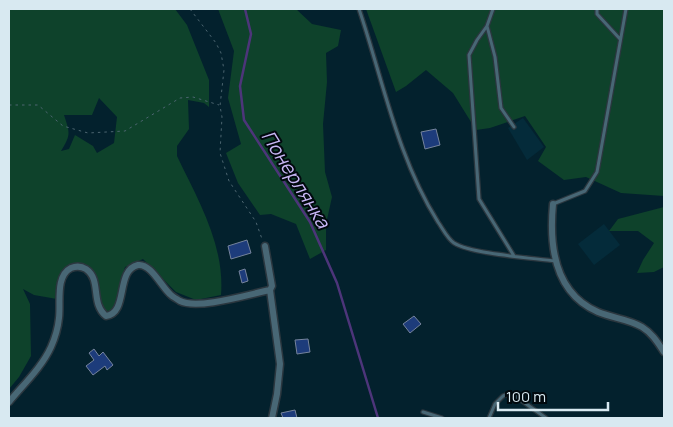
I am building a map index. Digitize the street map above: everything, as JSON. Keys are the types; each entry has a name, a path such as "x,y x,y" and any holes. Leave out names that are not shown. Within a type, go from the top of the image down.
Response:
{"street":[{"path":"553,204 551,222 555,261 561,277 570,291 581,302 596,311 614,318 633,322 642,327 653,336 664,352"},
{"path":"265,246 272,286 270,290 280,364 272,418"},
{"path":"9,402 50,349 60,317 62,278 68,270 76,266 84,268 91,274 94,282 96,304 106,316 111,316 115,312 123,283 130,270 142,265 148,268 170,295 182,302 198,305 270,290"}],"lane":[{"path":"359,9 385,97 415,178 429,207 448,237 454,243 474,250 555,261"},
{"path":"493,9 487,26 477,40 470,55 479,199 514,256"},
{"path":"597,9 597,14 621,39"},
{"path":"553,204 585,191 596,172 626,9"},
{"path":"487,26 495,57 501,108 514,127"},
{"path":"489,418 495,404 508,394 514,396 546,418"},
{"path":"423,412 442,418"}],"path":[{"path":"190,9 216,43 221,53 224,70 220,106 222,117 220,153 229,181 256,222 265,246"},
{"path":"9,105 38,105 64,126 88,133 125,130 180,98 193,97 220,106"}],"shaded area":[{"path":"523,118 544,147 527,160 508,128"},
{"path":"604,224 620,245 594,265 578,244"}],"green space":[{"path":"9,9 175,9 187,25 209,80 209,107 204,103 188,100 189,129 177,146 177,156 201,206 214,241 219,258 221,295 196,300 176,292 143,259 125,267 114,307 109,312 103,310 98,301 96,276 85,264 72,265 61,276 57,299 34,295 23,289 30,304 31,356 19,377 9,389","holes":["99,98 117,117 114,143 97,153 93,146 75,135 69,149 61,151 67,141 68,134 64,115 92,115"]},
{"path":"218,9 296,9 312,24 341,30 338,46 326,53 327,82 323,124 325,172 332,197 326,224 326,250 310,259 296,224 271,214 260,215 238,183 226,153 241,144 228,98 234,51"},
{"path":"366,9 664,9 664,196 621,193 586,177 564,180 538,161 546,147 525,116 490,128 476,130 453,93 426,70 396,92"},
{"path":"664,207 664,267 654,272 637,273 654,243 638,231 609,231 618,219"}],"building":[{"path":"436,129 440,145 425,149 421,132"},
{"path":"247,240 251,253 231,259 228,246"},
{"path":"245,269 248,281 242,283 239,271"},
{"path":"414,316 421,324 410,333 403,324"},
{"path":"308,339 310,352 297,354 295,340"},
{"path":"94,349 99,356 103,352 113,365 107,370 105,366 93,375 86,366 94,360 89,353"},
{"path":"295,410 297,418 283,418 281,413"}],"waterway":[{"name":"Понерлянка","path":"245,9 251,34 240,86 244,120 310,222 337,283 378,418"}]}
